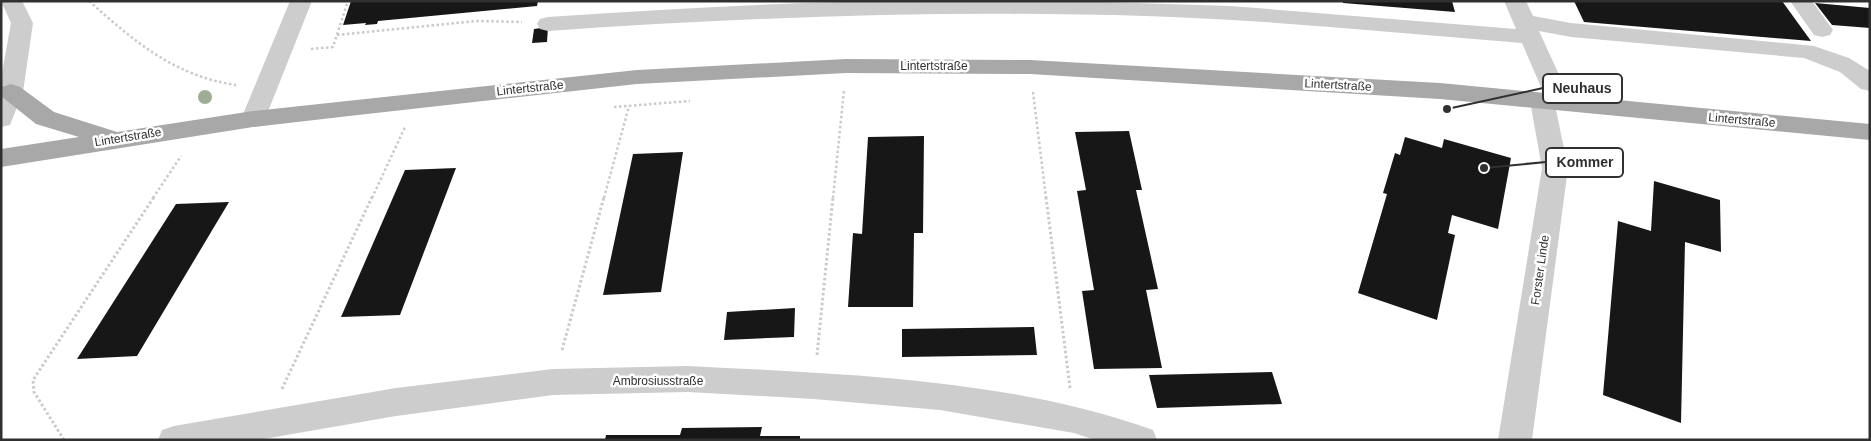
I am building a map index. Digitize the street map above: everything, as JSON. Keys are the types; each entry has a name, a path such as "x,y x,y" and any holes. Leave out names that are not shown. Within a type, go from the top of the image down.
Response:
{"main road":[{"name":"Lintertstraße","path":"1,158 112,139 253,119 637,77 846,66 1030,67 1440,91 1870,132"},
{"path":"11,92 45,118 112,139"}],"street":[{"path":"1,119 11,92 22,23 11,1"},
{"path":"253,119 301,1"},
{"path":"1801,1 1822,30"},
{"path":"548,24 662,15 911,4 1524,20 1571,30 1806,51 1826,57 1858,72 1870,84"},
{"name":"Forster Linde","path":"1515,440 1555,168 1551,102 1524,20"},
{"name":"Ambrosiusstraße","path":"174,440 396,402 553,382 688,379 814,386 940,397 1074,418 1141,440"}],"path":[{"path":"334,42 348,1"},
{"path":"336,35 496,20 548,24"},
{"path":"1042,90 1033,90 1074,418"},
{"path":"814,386 844,92"},
{"path":"834,93 854,92"},
{"path":"610,107 694,101"},
{"path":"553,382 629,106"},
{"path":"266,423 405,127 396,128"},
{"path":"172,158 190,155"},
{"path":"64,440 34,392 33,380 181,156"}],"building":[{"path":"351,1 538,1 537,6 378,21 377,24 343,25"},
{"path":"1343,1 1452,1 1455,12 1343,3"},
{"path":"1574,1 1782,1 1811,41 1584,22"},
{"path":"1815,3 1870,8 1870,28 1832,25"},
{"path":"548,27 547,42 532,43 534,29"},
{"path":"1129,131 1142,190 1136,190 1158,289 1146,290 1162,368 1094,369 1082,291 1094,290 1077,191 1086,190 1075,132"},
{"path":"924,136 923,233 914,233 913,307 848,307 853,233 862,234 868,137"},
{"path":"1405,137 1442,148 1444,139 1511,158 1498,229 1452,215 1448,233 1455,235 1437,320 1358,293 1387,194 1383,193 1395,153 1400,155"},
{"path":"683,152 661,292 603,295 633,154"},
{"path":"456,168 400,315 341,317 405,170"},
{"path":"1654,181 1720,200 1721,252 1685,242 1681,423 1603,395 1618,221 1651,231"},
{"path":"229,202 137,356 77,359 176,204"},
{"path":"795,308 794,337 724,340 727,312"},
{"path":"1034,327 1037,355 902,357 902,329"},
{"path":"1272,372 1282,404 1157,408 1149,375"},
{"path":"762,427 760,436 800,436 800,440 605,440 606,435 680,435 682,428"}],"place":[{"name":"Neuhaus","path":"1447,109"},
{"name":"Kommer","path":"1484,168"}]}
